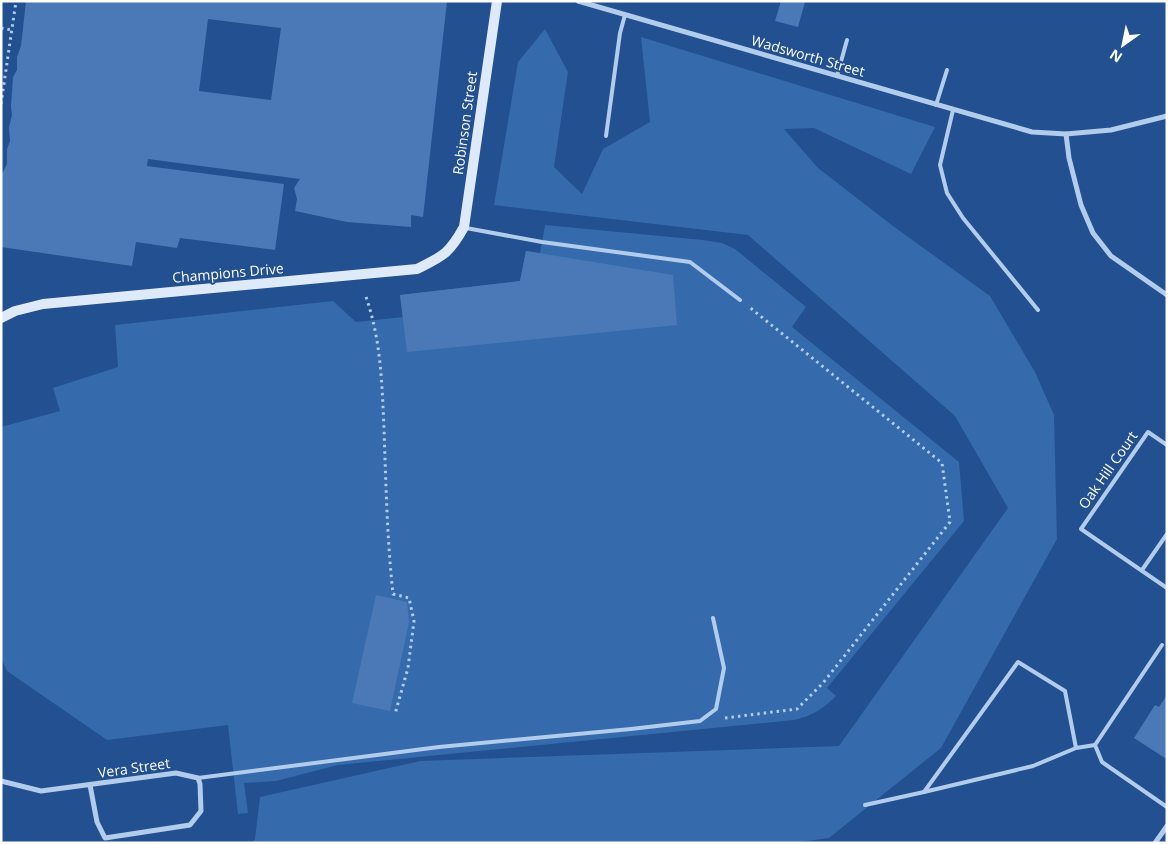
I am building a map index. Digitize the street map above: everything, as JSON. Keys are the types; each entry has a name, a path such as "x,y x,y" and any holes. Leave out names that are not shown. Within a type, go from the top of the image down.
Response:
{"street":[{"name":"Robinson Street","path":"453,247 464,228 498,1"},
{"name":"Wadsworth Street","path":"578,1 1032,132 1066,134 1112,130 1167,116"},
{"path":"1066,134 1069,158 1081,205 1093,233 1111,256 1167,295"},
{"name":"Champions Drive","path":"1,318 15,311 34,306 71,300 417,269 438,258 453,247"},
{"name":"Vera Street","path":"1,781 41,792 90,785 176,773 198,778 201,811 190,825 105,838 97,822 90,785"},
{"path":"1155,843 1167,826"}],"lane":[{"path":"606,136 620,33 625,15"},
{"path":"837,76 847,40"},
{"path":"936,105 947,70"},
{"path":"953,110 940,165 947,193 963,218 1038,310"},
{"path":"464,228 542,242 690,262 740,300"},
{"name":"Oak Hill Court","path":"1167,444 1148,432 1082,529 1167,588"},
{"path":"1142,570 1167,534"},
{"path":"198,778 439,747 700,722 716,709 724,668 713,618"},
{"path":"865,805 1033,766 1076,748 1095,744 1162,645"},
{"path":"924,792 1018,662 1065,691 1076,748"},
{"path":"1095,744 1102,762 1167,807"}],"path":[{"path":"1,104 16,1"},
{"path":"1,28 12,30"},
{"path":"366,297 374,320 381,373 387,538 393,594 410,598 414,621 408,668 395,714"},
{"path":"700,722 797,709 822,683 950,522 942,463 740,300"}],"shaded area":[{"path":"545,29 568,72 554,167 582,194 603,149 650,122 641,37 935,127 911,174 814,128 784,129 818,168 893,226 990,296 1035,372 1054,415 1057,539 941,748 829,838 792,843 252,843 255,839 260,797 420,761 839,746 1008,508 955,416 748,235 494,205 518,62"},
{"path":"545,225 703,240 722,243 735,249 806,307 792,327 959,462 964,521 827,688 836,696 826,705 812,714 794,720 338,765 276,781 244,783 248,813 238,814 228,725 107,740 7,671 1,657 1,427 60,411 53,388 118,367 115,325 333,301 356,322 403,317 400,295 520,281 526,251 540,253"}],"building":[{"path":"26,1 447,1 423,217 411,215 411,227 347,222 295,211 297,199 294,188 300,179 148,159 147,166 284,184 275,250 180,238 177,248 136,242 132,266 1,247 2,174 7,164 7,149 10,141 9,127 12,115 13,77 17,70 17,57 21,46","holes":["208,19 281,28 271,100 199,91"]},
{"path":"781,1 805,2 798,27 775,21"},
{"path":"526,251 673,275 677,325 407,352 400,295 520,281"},
{"path":"376,595 407,602 409,622 390,711 352,703"},
{"path":"1167,695 1167,756 1165,758 1134,738 1155,705 1159,707"}]}
